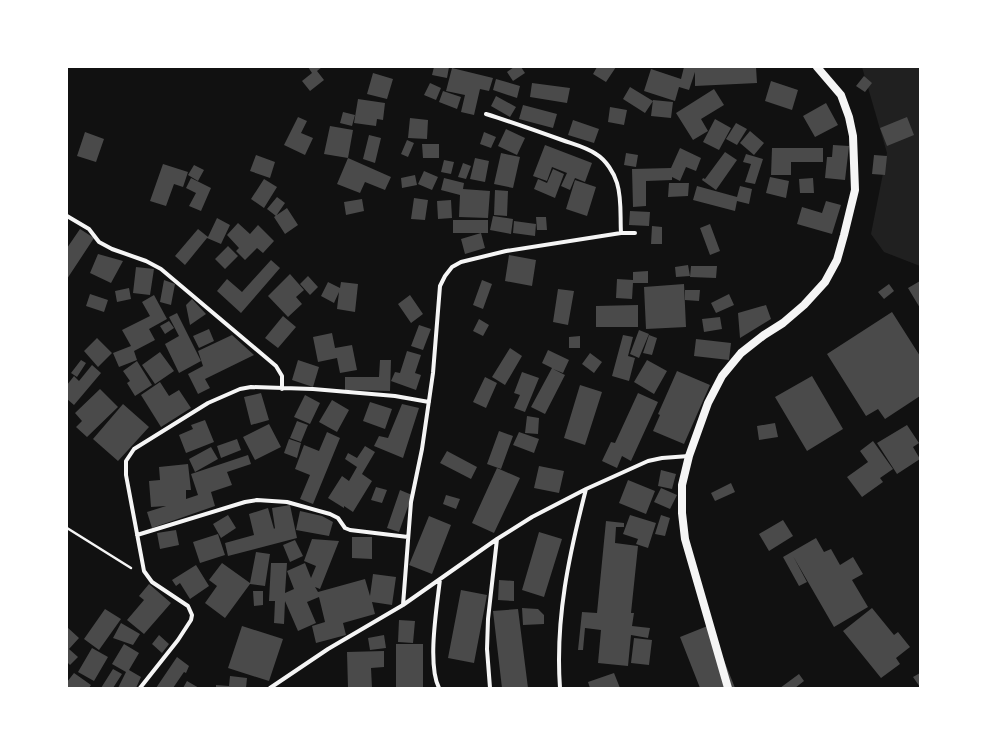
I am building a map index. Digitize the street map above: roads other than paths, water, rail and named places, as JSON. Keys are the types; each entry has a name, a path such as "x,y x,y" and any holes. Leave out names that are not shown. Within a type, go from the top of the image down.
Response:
{"main road":[{"path":"728,688 685,539 682,513 682,485 688,456 708,403 722,376 741,353 804,305 824,282 837,260 854,190 853,136 849,117 841,95 817,67"}],"street":[{"path":"486,114 576,145 597,154 605,161 617,184 621,232"},
{"path":"67,216 89,229 100,242 112,249 146,261 161,269 276,366 282,376 282,389"},
{"path":"403,605 411,502 422,448 429,402 436,346 440,286 445,276 452,267 461,262 506,251 621,232 635,233"},
{"path":"140,688 178,640 191,620 192,615 188,606 158,586 148,577 142,564 125,468 130,454 134,449 208,403 228,393 251,387 312,389 388,395 429,402"},
{"path":"270,688 328,650 403,605 496,539 532,517 586,488 648,461 662,458 688,456"},
{"path":"560,688 558,659 563,598 572,543 586,488"},
{"path":"137,535 245,502 269,500 299,504 330,514 338,518 345,528 353,531 408,537"},
{"path":"490,688 487,649 488,619 496,539"},
{"path":"439,688 437,684 433,656 440,579"}]}
